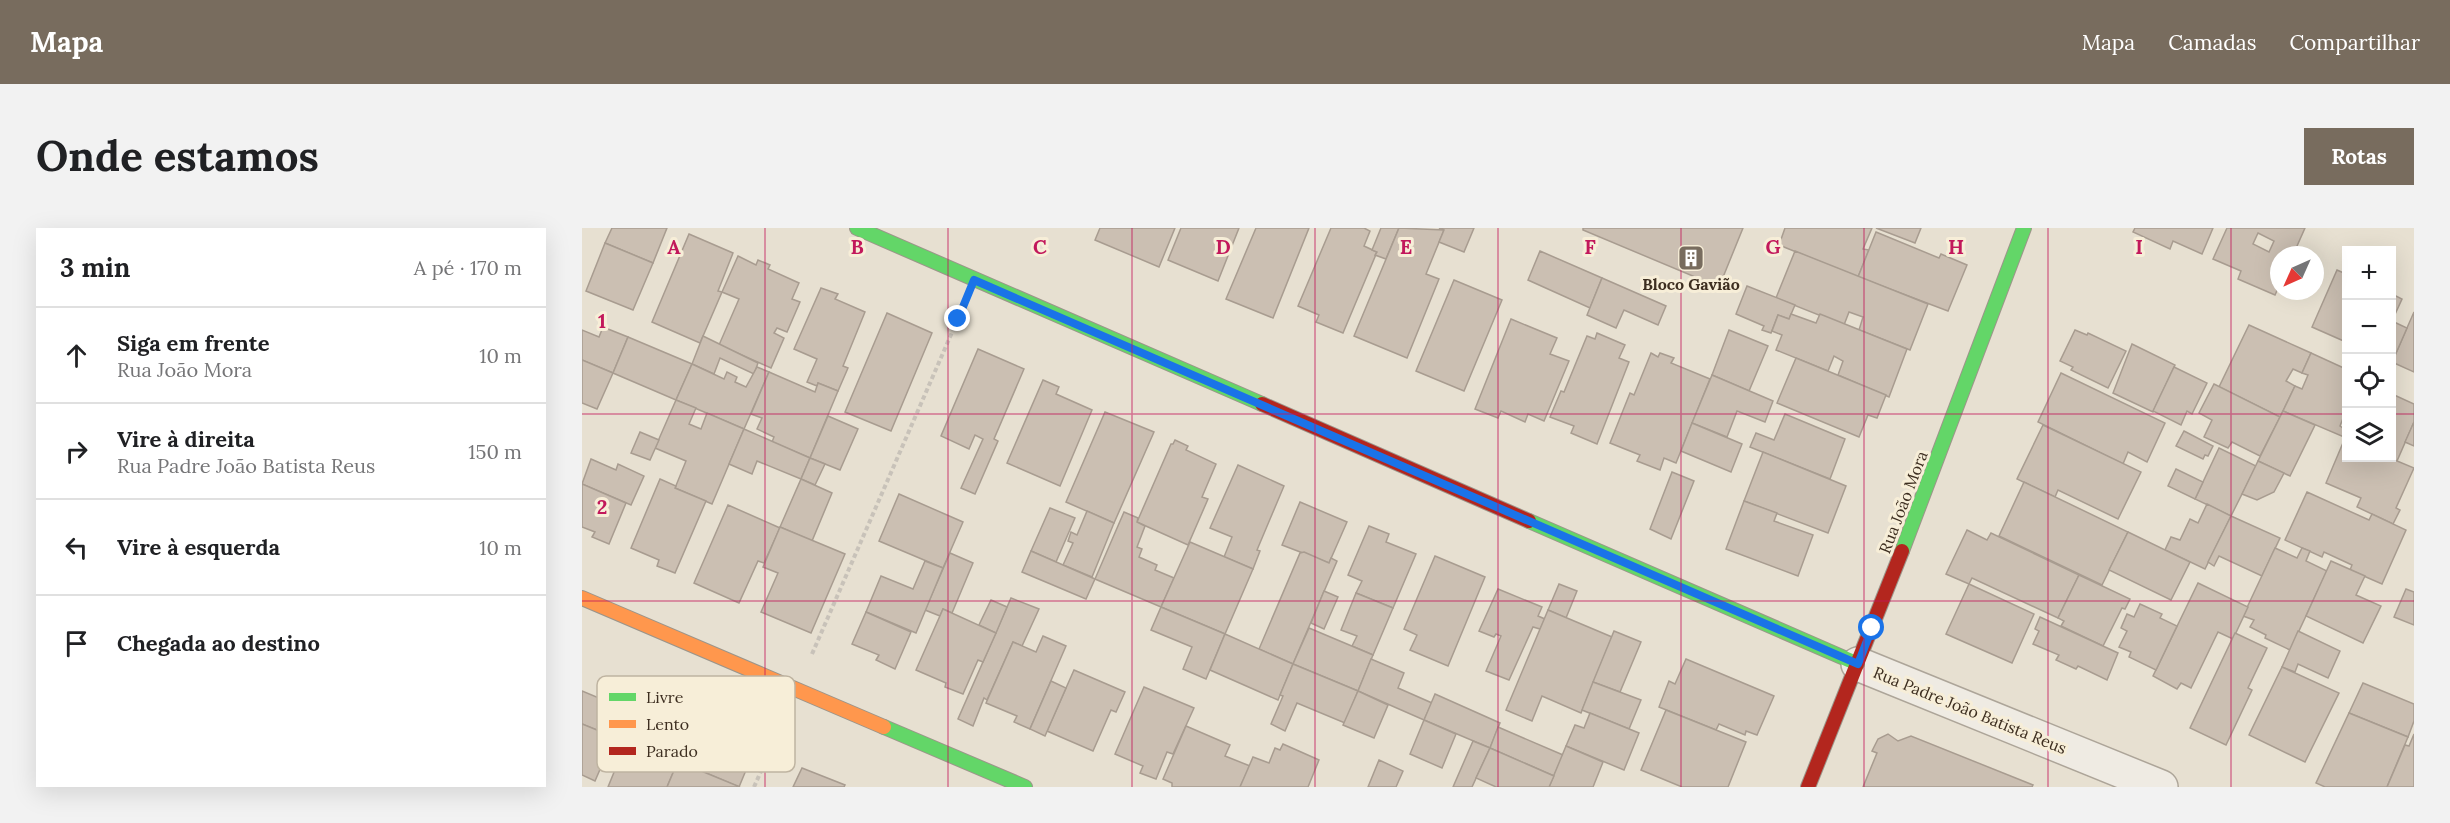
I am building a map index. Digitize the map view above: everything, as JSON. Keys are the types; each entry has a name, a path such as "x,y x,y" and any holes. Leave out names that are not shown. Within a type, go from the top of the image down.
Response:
{"street":[{"name":"Rua Padre João Batista Reus","path":"857,228 1858,664 2161,787"},
{"name":"Rua João Mora","path":"1808,787 1858,664 2024,228"},
{"path":"582,598 766,676"},
{"path":"797,689 1025,787"}],"path":[{"path":"795,694 974,280"},
{"path":"754,787 761,772"}],"building":[{"path":"612,228 667,228 653,263 605,243"},
{"path":"1100,228 1175,228 1159,267 1095,240"},
{"path":"1181,228 1239,228 1218,281 1168,260"},
{"path":"1256,228 1309,228 1273,318 1226,299"},
{"path":"1331,228 1364,228 1370,231 1364,246 1377,252 1343,333 1316,322 1319,315 1298,306"},
{"path":"1381,228 1399,228 1386,259 1375,255 1377,252 1372,250"},
{"path":"1399,228 1444,230 1426,274 1439,279 1407,358 1354,336"},
{"path":"1439,228 1474,228 1464,252 1439,242 1444,230"},
{"name":"Bloco Gavião","path":"1583,228 1743,228 1719,287 1583,230"},
{"path":"1785,228 1872,228 1863,249 1869,250 1858,277 1779,245"},
{"path":"1876,228 1921,228 1915,243"},
{"path":"2135,228 2213,228 2202,254 2173,241 2170,249 2133,232"},
{"path":"2227,228 2305,228 2297,246 2272,246 2274,241 2258,233 2253,244 2269,252 2270,250 2270,293 2238,279 2241,271 2213,259"},
{"path":"1876,232 1939,258 1941,254 1967,265 1948,311 1858,277"},
{"path":"689,234 733,253 718,291 722,292 700,343 652,322"},
{"path":"605,243 653,263 633,310 586,291"},
{"path":"1540,251 1602,278 1590,308 1528,280"},
{"path":"1795,251 1928,304 1910,350 1859,330 1863,317 1849,312 1844,325 1776,298"},
{"path":"738,256 756,265 758,260 770,265 768,269 799,283 792,299 800,302 787,332 777,328 774,333 784,338 771,368 719,345 739,299 722,292"},
{"path":"2337,270 2342,272 2342,340 2312,327"},
{"path":"1602,278 1666,306 1658,325 1624,310 1616,328 1587,315"},
{"path":"1454,280 1502,300 1464,391 1416,371"},
{"path":"1747,286 1795,305 1789,319 1778,315 1771,333 1762,330 1764,326 1736,314"},
{"path":"821,288 838,294 835,299 865,312 843,366 848,368 838,391 818,383 817,386 807,382 817,359 794,349"},
{"path":"2396,296 2402,299 2396,312"},
{"path":"2414,312 2414,372 2396,364 2396,353"},
{"path":"887,313 932,333 891,431 845,412"},
{"path":"1791,314 1816,323 1820,314 1907,349 1889,397 1838,375 1843,361 1834,356 1828,371 1776,350 1782,335 1772,331 1778,315 1789,319"},
{"path":"1511,319 1557,338 1550,354 1569,361 1544,421 1528,414 1525,422 1501,411 1498,418 1475,409"},
{"path":"2396,323 2407,328 2396,353"},
{"path":"2249,325 2311,353 2302,373 2293,369 2286,381 2295,386 2280,417 2219,387"},
{"path":"603,327 628,337 613,373 582,360 582,330 599,337"},
{"path":"1729,330 1768,346 1749,391 1712,375"},
{"path":"2075,330 2087,335 2088,333 2126,351 2108,388 2071,370 2073,367 2060,361"},
{"path":"1597,333 1625,345 1619,358 1629,362 1597,444 1571,433 1574,426 1550,417 1561,391 1564,392 1587,336 1595,339"},
{"path":"703,336 758,363 754,374 720,358 714,374 692,364"},
{"path":"628,337 692,364 676,400 613,373"},
{"path":"2132,344 2175,365 2153,412 2113,393"},
{"path":"978,349 1024,369 994,439 998,441 975,494 961,488 983,439 975,435 969,449 941,436"},
{"path":"1651,353 1658,357 1660,353 1674,358 1671,363 1710,379 1676,463 1664,458 1660,470 1637,461 1640,455 1610,443 1630,393 1634,395"},
{"path":"2311,353 2342,367 2342,421 2340,426 2342,436 2283,411 2295,386 2302,389 2308,375 2302,373"},
{"path":"1796,358 1886,395 1877,418 1868,415 1859,437 1777,403"},
{"path":"582,360 613,373 597,409 582,403"},
{"path":"692,364 724,379 727,372 737,377 735,382 746,387 757,367 769,372 744,429 676,400"},
{"path":"2174,367 2207,383 2192,414 2187,411 2181,425 2153,411"},
{"path":"769,372 815,392 818,383 838,391 810,458 772,442 774,437 757,429 762,418 751,414"},
{"path":"2061,373 2165,423 2147,462 2128,452 2123,464 2038,422"},
{"path":"1712,375 1773,401 1765,422 1737,411 1727,437 1692,423"},
{"path":"1043,380 1059,387 1056,394 1092,410 1060,486 1007,463"},
{"path":"2214,384 2280,417 2260,456 2232,442 2228,448 2204,437 2212,420 2199,413"},
{"path":"2396,396 2414,404 2414,422 2397,461"},
{"path":"676,400 696,408 689,424 701,429 707,413 744,429 712,504 675,488 686,461 655,448"},
{"path":"2283,411 2315,425 2290,476 2258,461"},
{"path":"1105,412 1154,432 1114,523 1066,502"},
{"path":"1785,414 1845,439 1830,479 1750,447 1756,433 1774,440"},
{"path":"828,416 858,429 840,470 810,458"},
{"path":"2414,422 2414,446 2405,442"},
{"path":"1692,423 1742,444 1731,472 1681,451"},
{"path":"2043,425 2141,472 2118,519 2058,490 2055,497 2017,479"},
{"path":"744,429 810,458 801,479 757,461 752,474 729,464"},
{"path":"2184,431 2213,446 2208,456 2205,455 2203,459 2176,446"},
{"path":"640,432 659,440 650,460 631,453"},
{"path":"1175,440 1188,446 1186,450 1216,464 1202,497 1208,499 1188,545 1137,522 1171,444"},
{"path":"2342,445 2342,462 2396,460 2414,468 2396,508 2400,510 2393,524 2357,507 2361,498 2326,483"},
{"path":"2219,448 2256,466 2231,516 2195,499"},
{"path":"1763,452 1846,486 1828,533 1744,501"},
{"path":"810,458 825,464 815,485 801,479"},
{"path":"591,459 616,470 618,464 644,476 631,505 582,484"},
{"path":"2258,461 2284,473 2274,492 2257,500 2242,494"},
{"path":"1238,465 1284,486 1257,550 1260,551 1253,569 1224,557 1232,537 1210,528"},
{"path":"2176,469 2203,482 2195,499 2168,486"},
{"path":"1672,472 1694,481 1671,539 1650,529"},
{"path":"660,479 706,501 675,573 657,566 659,560 631,548"},
{"path":"801,479 832,493 812,541 780,527"},
{"path":"2024,482 2128,532 2102,585 1999,536"},
{"path":"582,484 626,503 609,544 592,537 595,532 582,527"},
{"path":"2307,492 2369,520 2372,514 2406,530 2382,584 2350,570 2352,565 2324,552 2322,557 2285,540"},
{"path":"899,494 963,522 943,568 879,541"},
{"path":"1744,501 1777,513 1774,521 1813,535 1798,576 1726,549"},
{"path":"1300,502 1347,522 1329,563 1282,545"},
{"path":"2207,504 2231,516 2205,569 2165,550 2171,537 2180,540 2190,519 2198,523"},
{"path":"728,505 780,528 764,563 758,561 739,603 694,583"},
{"path":"1050,508 1075,518 1056,562 1031,551"},
{"path":"1087,511 1114,523 1092,577 1063,565 1073,543 1068,541 1071,532 1077,535"},
{"path":"1124,512 1138,518 1137,522 1145,526 1137,547 1142,549 1139,557 1157,565 1155,570 1174,578 1161,607 1095,579"},
{"path":"2231,516 2280,538 2262,576 2219,556 2214,566 2208,562"},
{"path":"1369,526 1389,534 1386,542 1416,554 1393,608 1356,593 1362,581 1348,575"},
{"path":"780,527 845,554 811,633 761,612 778,573 763,567"},
{"path":"1967,530 1987,540 1991,533 2079,575 2058,618 1972,578 1969,584 1946,574"},
{"path":"2128,532 2190,562 2171,600 2109,570"},
{"path":"1190,542 1253,569 1225,634 1161,607"},
{"path":"2275,548 2297,558 2302,548 2310,551 2306,561 2327,571 2290,650 2265,638 2266,635 2250,627 2254,620 2243,616"},
{"path":"1031,551 1095,579 1086,599 1022,572"},
{"path":"1304,552 1329,563 1331,558 1337,561 1293,664 1259,649 1300,553"},
{"path":"950,553 973,563 952,613 943,609 940,616 925,610"},
{"path":"1435,556 1485,577 1448,666 1410,650 1417,635 1404,629"},
{"path":"925,561 943,568 916,633 866,612 881,576 913,589"},
{"path":"2331,561 2365,576 2356,595 2381,606 2363,643 2306,616"},
{"path":"2079,575 2130,599 2125,609 2122,608 2103,646 2061,626 2064,621 2058,618"},
{"path":"2198,583 2248,607 2233,639 2218,632 2191,688 2181,683 2177,689 2153,676"},
{"path":"1559,584 1577,591 1566,618 1548,610"},
{"path":"1969,584 2034,614 2012,663 1946,634"},
{"path":"1498,589 1542,607 1538,616 1545,619 1540,629 1533,627 1509,680 1486,671 1501,636 1496,634 1494,637 1479,631"},
{"path":"2406,589 2414,592 2414,625 2394,617"},
{"path":"1324,591 1338,597 1324,629 1311,623"},
{"path":"1356,593 1393,608 1373,655 1352,646 1357,636 1341,630"},
{"path":"1011,598 1039,609 1022,646 1013,642 987,700 984,698 973,726 958,719"},
{"path":"991,600 1007,607 996,633 979,625"},
{"path":"2140,604 2162,614 2160,618 2177,626 2156,670 2129,657 2131,652 2119,647 2127,631 2121,628 2127,614 2134,617"},
{"path":"1161,607 1225,634 1206,679 1183,669 1192,647 1151,630"},
{"path":"943,609 996,633 983,662 978,660 963,694 945,687 946,683 916,670"},
{"path":"1548,610 1612,637 1581,713 1542,696 1532,721 1506,710"},
{"path":"866,612 911,632 895,669 876,660 879,655 852,644"},
{"path":"2040,617 2118,653 2107,680 2078,666 2076,669 2056,660 2059,655 2033,644 2039,631 2035,629"},
{"path":"1309,628 1373,655 1358,691 1293,664"},
{"path":"1614,631 1641,642 1620,692 1593,682"},
{"path":"2298,631 2340,651 2328,678 2298,664 2295,672 2282,667"},
{"path":"2235,633 2267,648 2248,688 2252,690 2226,745 2190,728"},
{"path":"1225,634 1293,664 1278,700 1210,670"},
{"path":"1043,636 1066,646 1030,729 1014,722 1017,716 986,703 1013,642 1036,652"},
{"path":"1371,659 1404,673 1398,688 1432,703 1424,720 1358,691"},
{"path":"1686,659 1774,696 1757,735 1746,731 1745,735 1719,724 1716,730 1659,707 1669,681 1675,684"},
{"path":"1293,664 1358,691 1345,723 1297,703 1285,731 1271,724"},
{"path":"2282,667 2339,693 2305,762 2249,735"},
{"path":"1074,670 1125,692 1116,712 1111,710 1093,751 1047,731"},
{"path":"1051,681 1066,688 1045,736 1030,729"},
{"path":"1593,682 1641,700 1629,729 1582,710"},
{"path":"2363,683 2414,704 2414,721 2408,737 2349,713"},
{"path":"1144,687 1194,708 1173,754 1167,752 1156,779 1140,773 1143,766 1115,754"},
{"path":"582,691 597,697 597,730 582,724"},
{"path":"1358,691 1388,705 1374,738 1343,725"},
{"path":"1435,694 1500,723 1490,748 1424,720"},
{"path":"1666,710 1746,742 1728,787 1682,787 1641,770"},
{"path":"1590,713 1639,733 1624,770 1566,746 1575,725 1584,728"},
{"path":"2349,713 2408,737 2387,787 2325,787 2316,783"},
{"path":"1424,720 1456,734 1442,768 1410,754"},
{"path":"582,724 597,730 597,772 599,772 595,781 582,775"},
{"path":"1186,726 1230,745 1225,756 1250,766 1240,787 1172,787 1172,783 1163,779"},
{"path":"1498,727 1563,755 1554,776 1490,748"},
{"path":"1888,734 1898,741 1911,736 2033,785 2032,787 1863,787 1877,753 1872,751 1878,739"},
{"path":"2414,734 2414,787 2387,787 2405,745 2409,746"},
{"path":"1473,741 1490,748 1472,787 1453,787"},
{"path":"1283,744 1319,760 1308,787 1240,787 1253,757 1269,763 1275,748 1280,750"},
{"path":"1566,746 1603,762 1593,787 1549,787"},
{"path":"1490,748 1554,776 1549,787 1496,787 1476,778"},
{"path":"1379,760 1403,771 1396,787 1368,787"},
{"path":"802,768 845,785 844,787 793,787"},
{"path":"614,772 673,772 667,787 608,787"},
{"path":"673,772 704,772 740,787 667,787"},
{"path":"703,772 745,772 739,787"}],"traffic: fast":[{"path":"857,228 1262,404"},
{"path":"1902,551 2024,228"},
{"path":"1529,521 1858,664"},
{"path":"884,727 1025,787"}],"traffic: slow":[{"path":"582,598 765,676"},
{"path":"795,689 884,727"}],"traffic: jam":[{"path":"1262,404 1529,521"},
{"path":"1808,787 1902,551"}],"place":[{"name":"Bloco Gavião","path":"1691,258"}],"route":[{"path":"958,319 974,280 1858,664 1872,628"}]}
